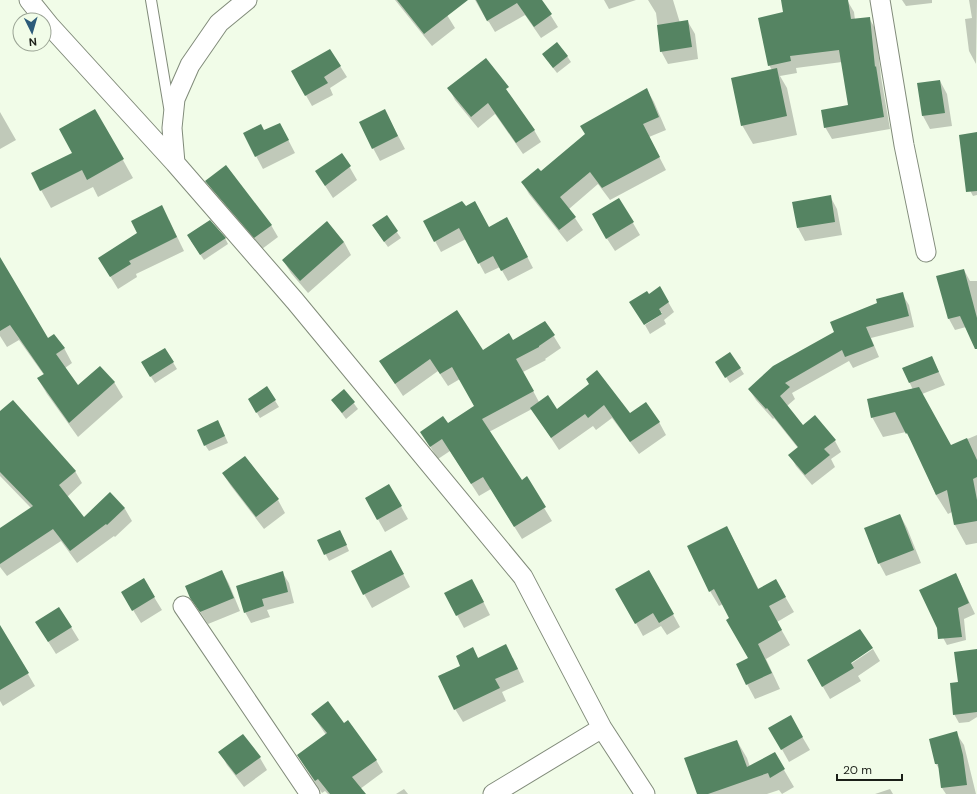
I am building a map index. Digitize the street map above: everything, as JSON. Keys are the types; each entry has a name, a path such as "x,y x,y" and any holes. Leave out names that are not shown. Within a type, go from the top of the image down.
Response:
{"street":[{"path":"29,0 50,26 175,163 295,302 523,577 602,728 645,794"},
{"path":"175,163 172,128 175,99 190,66 219,23 247,0"},
{"path":"880,0 904,145 926,252"},
{"path":"183,606 310,794"},
{"path":"494,794 602,728"}],"lane":[{"path":"151,0 172,128"}],"building":[{"path":"397,0 468,0 424,34"},
{"path":"476,0 542,0 552,14 534,27 517,3 487,21"},
{"path":"781,0 848,0 851,19 870,17 875,67 876,66 884,117 824,128 821,110 848,105 839,50 790,56 791,61 768,66 758,18 783,12"},
{"path":"688,20 692,47 660,52 657,25"},
{"path":"557,42 568,56 553,68 542,54"},
{"path":"330,49 341,66 324,77 328,83 305,96 291,71"},
{"path":"486,58 509,87 506,89 535,130 516,143 488,103 471,117 447,88"},
{"path":"777,68 787,116 741,126 731,78"},
{"path":"940,80 945,113 922,116 917,83"},
{"path":"647,88 659,117 643,124 660,157 602,188 590,172 560,197 576,217 559,230 521,182 538,168 541,171 585,134 580,126"},
{"path":"95,109 124,159 87,180 82,170 40,191 31,173 72,153 59,129"},
{"path":"385,109 398,136 372,149 359,122"},
{"path":"280,123 289,140 255,157 243,133 261,124 264,130"},
{"path":"977,132 977,191 966,192 959,135"},
{"path":"342,153 351,166 325,186 315,171"},
{"path":"226,165 272,225 254,238 205,181"},
{"path":"831,195 835,222 797,228 792,202"},
{"path":"619,198 634,222 606,239 592,214"},
{"path":"462,201 466,206 475,201 489,227 507,217 528,257 501,271 493,256 478,264 459,228 434,242 423,221"},
{"path":"162,205 177,237 129,261 131,264 110,277 98,258 137,233 131,221"},
{"path":"387,215 398,231 384,242 372,225"},
{"path":"210,220 226,238 200,255 187,235"},
{"path":"327,221 344,242 300,281 282,260"},
{"path":"0,257 48,338 54,334 65,348 56,354 78,385 100,366 115,382 69,423 37,378 44,374 10,325 0,331"},
{"path":"964,269 977,318 977,349 975,349 960,316 948,319 936,276"},
{"path":"660,286 669,302 659,309 662,314 644,325 629,302 647,291 649,294"},
{"path":"903,292 909,316 866,327 874,346 845,357 842,350 785,383 790,387 780,396 803,425 815,415 836,440 824,449 830,455 805,475 788,455 798,447 767,408 766,409 748,389 773,366 834,332 830,322 877,303 876,299"},
{"path":"457,310 483,350 509,333 513,340 545,321 555,335 539,347 516,359 534,391 482,419 522,480 527,476 546,507 514,527 483,477 471,484 442,439 430,447 420,432 443,416 448,423 474,406 452,367 440,374 430,359 395,384 379,361"},
{"path":"165,348 174,362 150,377 141,362"},
{"path":"730,352 741,368 725,378 715,362"},
{"path":"932,356 939,372 909,383 902,368"},
{"path":"597,370 630,413 646,402 660,422 630,442 604,405 588,418 585,414 551,438 530,408 548,395 557,409 589,384 586,379"},
{"path":"267,386 276,400 256,413 248,399"},
{"path":"919,387 951,445 967,438 977,460 977,477 973,479 977,500 977,521 954,525 947,490 936,495 907,433 906,434 895,412 871,418 867,399"},
{"path":"344,389 355,402 342,413 331,400"},
{"path":"13,400 76,471 59,485 84,517 110,492 125,508 107,525 106,524 70,551 53,529 0,564 0,528 33,506 0,472 0,411"},
{"path":"218,420 225,436 204,446 197,430"},
{"path":"245,456 279,499 256,517 222,473"},
{"path":"389,484 402,506 377,520 365,498"},
{"path":"900,514 914,550 878,564 864,528"},
{"path":"727,526 758,589 776,579 786,597 769,606 782,630 758,644 772,673 746,685 736,664 748,658 726,620 729,618 714,589 709,592 687,546"},
{"path":"340,530 347,545 324,555 317,540"},
{"path":"391,550 404,574 363,595 351,571"},
{"path":"222,570 234,598 200,612 190,598 185,586"},
{"path":"649,570 674,614 659,623 653,613 635,624 615,589"},
{"path":"283,571 288,592 262,599 264,606 244,613 236,586"},
{"path":"956,573 969,603 958,608 962,637 938,639 937,628 919,590"},
{"path":"144,578 155,597 132,611 121,592"},
{"path":"472,579 484,602 456,616 444,593"},
{"path":"59,607 72,627 48,642 35,622"},
{"path":"0,625 29,673 0,690"},
{"path":"860,629 873,648 851,663 854,668 822,687 807,660"},
{"path":"506,644 518,669 495,679 500,688 454,710 438,676 460,666 456,656 473,647 478,658"},
{"path":"977,649 977,712 953,715 950,683 958,682 954,652"},
{"path":"328,701 344,723 348,720 377,760 352,777 366,794 330,794 318,779 315,781 297,755 327,733 311,714"},
{"path":"791,715 803,737 781,750 768,728"},
{"path":"957,731 963,755 967,785 941,788 938,764 935,764 929,739"},
{"path":"243,734 261,757 236,775 218,752"},
{"path":"737,740 747,767 775,752 785,769 770,778 768,773 708,794 697,794 684,758"}]}
